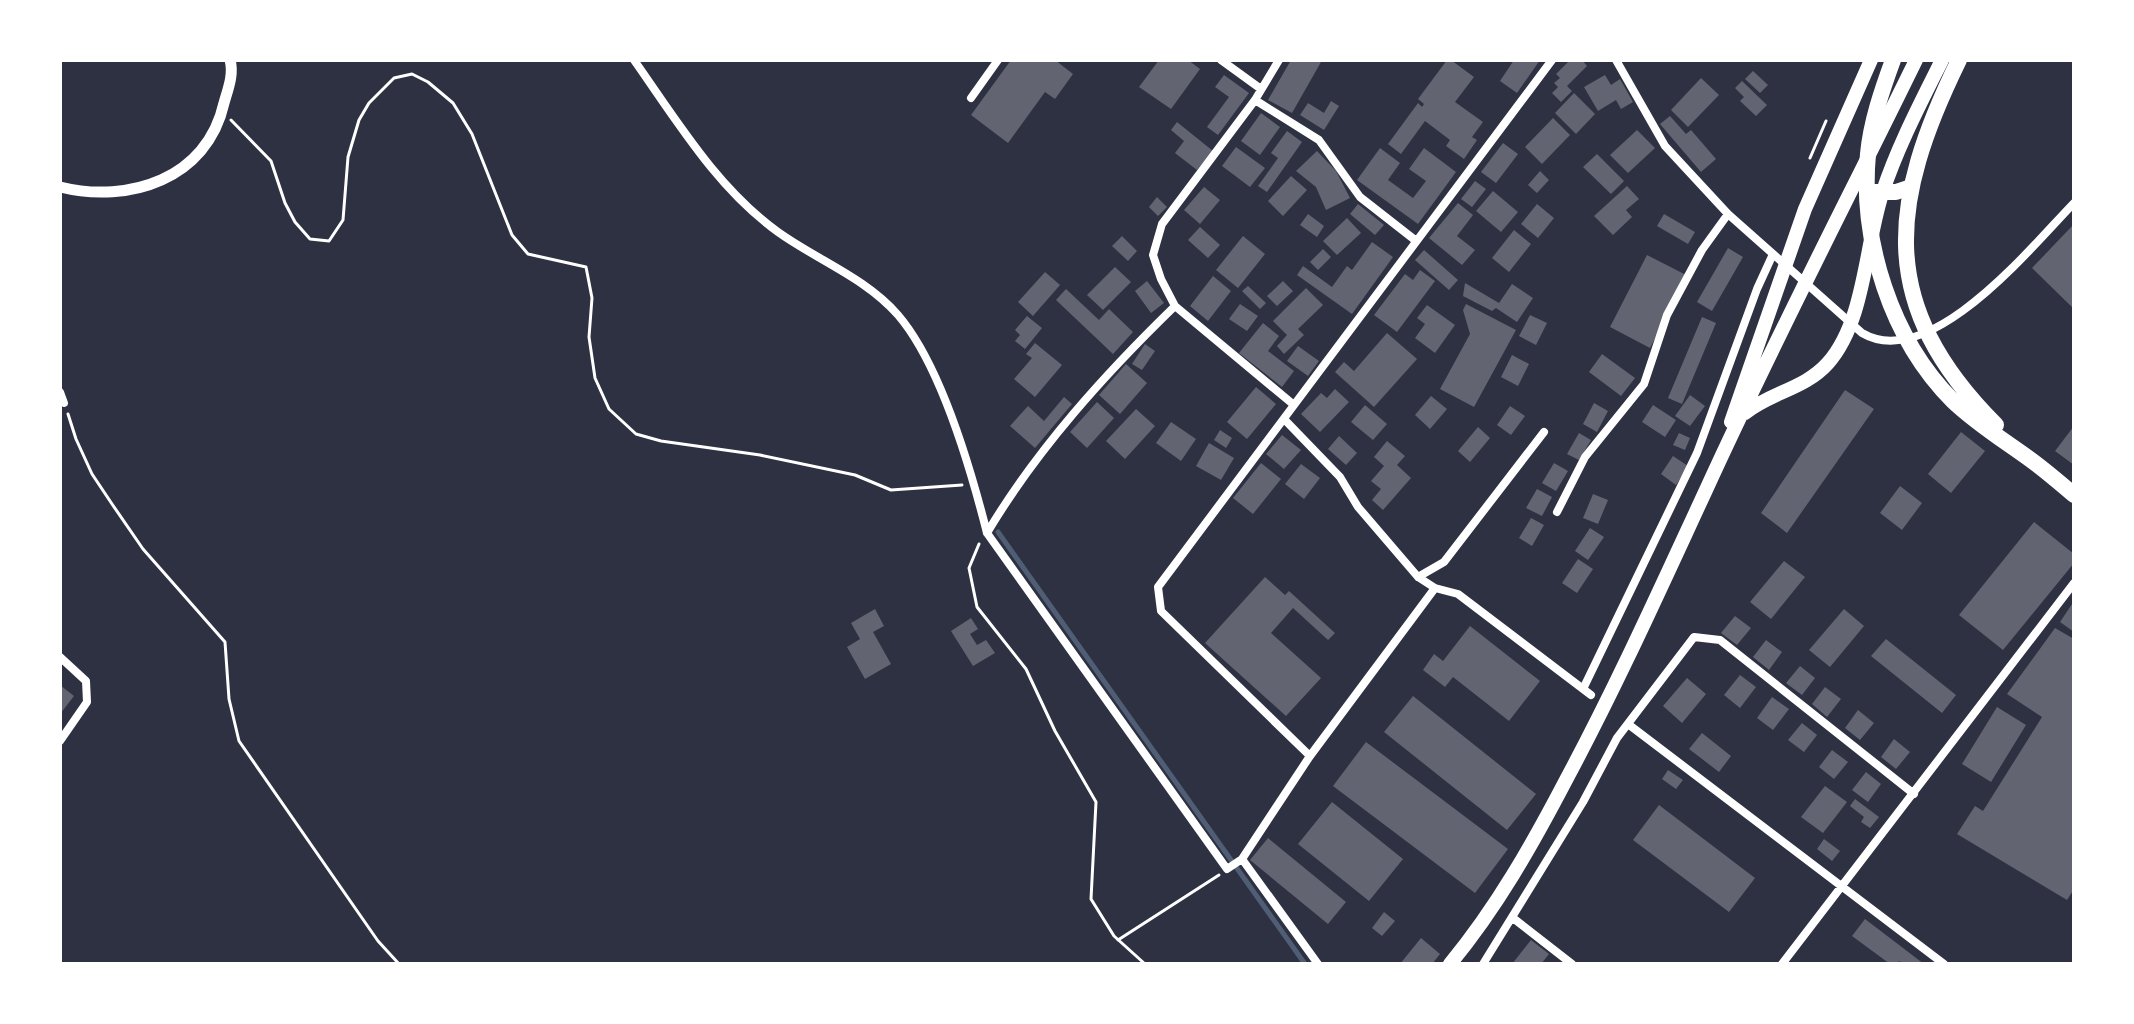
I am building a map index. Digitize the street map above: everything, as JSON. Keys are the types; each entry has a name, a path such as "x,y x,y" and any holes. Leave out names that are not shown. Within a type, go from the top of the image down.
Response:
{"highway":[{"path":"1893,60 1868,153 1868,210 1879,265 1896,317 1926,370 1954,402 2074,495"},
{"path":"1959,60 1927,128 1911,187 1906,258 1909,285 1928,330 1963,388 2032,460"},
{"path":"1868,192 1896,192 1911,187"}],"main road":[{"path":"1716,468 1811,194 1871,60"},
{"path":"1450,964 1478,930 1540,830 1626,663 1716,468 1916,60"},
{"path":"1743,415 1755,405 1804,383 1828,363 1842,340 1859,294 1882,193 1942,60"}],"street":[{"path":"60,187 105,194 160,183 181,170 205,144 222,112 232,68 230,60"},
{"path":"634,60 730,192 778,232 853,277 897,314 929,362 975,484 986,531 1227,869 1242,859 1310,756 1435,588"},
{"path":"971,98 998,60"},
{"path":"1221,60 1261,89"},
{"path":"1279,60 1255,100 1162,224 1153,255 1175,306 1294,405"},
{"path":"1310,756 1161,611 1158,587 1552,60"},
{"path":"1616,60 1665,146 1728,214 1862,333 1877,340 1906,337 1928,330 1975,303 2074,203"},
{"path":"1255,100 1319,140 1360,197 1415,240"},
{"path":"1557,512 1585,457 1644,384 1667,315 1702,250 1728,214"},
{"path":"1284,419 1340,477 1358,507 1418,577 1435,588 1458,594 1587,692 1697,453 1757,289 1773,254"},
{"path":"986,531 1008,498 1117,362 1175,306"},
{"path":"60,392 64,403"},
{"path":"1418,577 1444,562 1544,432"},
{"path":"1782,964 2074,583"},
{"path":"1483,964 1583,802 1617,738 1694,637 1720,640 1914,794"},
{"path":"60,657 86,681 87,702 60,741"},
{"path":"1628,724 1944,964"},
{"path":"1242,859 1318,964"},
{"path":"1513,918 1572,964"}],"path":[{"path":"222,112 271,161 295,222 310,239 329,241 343,220 348,157 359,120 369,103 394,78 412,74 453,103 472,134 512,235 528,254 586,267 592,298 589,337 595,378 609,409 636,434 855,475 891,490 975,484"},
{"path":"64,403 92,474 112,504 143,549 225,642 229,699 239,741 369,928 399,964"},
{"path":"986,531 969,568 977,607 1026,669 1055,731 1096,802 1091,899 1118,940 1145,964"},
{"path":"1118,940 1227,869"}],"building":[{"path":"1011,60 1055,60 1073,74 1055,99 1045,92 1008,143 971,115"},
{"path":"1159,60 1188,60 1200,69 1171,109 1139,87"},
{"path":"1291,60 1321,62 1292,113 1268,100"},
{"path":"1447,60 1474,77 1455,102 1483,122 1472,137 1477,140 1464,159 1446,146 1450,140 1425,121 1401,154 1388,144 1418,103 1422,107 1424,104 1418,99"},
{"path":"1514,60 1540,60 1517,93 1500,81"},
{"path":"1570,60 1582,60 1587,66 1567,86 1572,91 1561,102 1552,93 1558,87 1554,83 1560,78 1556,74"},
{"path":"1753,71 1768,85 1760,93 1745,79"},
{"path":"1224,75 1249,93 1218,135 1207,127 1229,97 1215,87"},
{"path":"1605,75 1611,85 1620,79 1633,102 1621,109 1616,100 1598,111 1584,87"},
{"path":"1701,78 1719,95 1688,127 1671,110"},
{"path":"1742,81 1767,105 1756,116 1740,101 1744,97 1735,88"},
{"path":"1574,93 1595,114 1576,134 1555,113"},
{"path":"1331,101 1339,106 1324,130 1300,115 1308,103 1324,113"},
{"path":"1261,113 1280,127 1260,155 1241,141"},
{"path":"1670,116 1686,134 1691,130 1716,159 1701,172 1660,124"},
{"path":"1553,118 1570,135 1542,164 1525,147"},
{"path":"1177,122 1213,151 1197,170 1175,153 1184,141 1171,130"},
{"path":"1637,130 1655,148 1628,173 1610,155"},
{"path":"1287,131 1302,142 1267,192 1258,186 1278,158 1271,153"},
{"path":"1503,143 1518,154 1496,183 1481,172"},
{"path":"1236,147 1265,168 1250,187 1222,166"},
{"path":"1380,148 1400,163 1388,180 1413,198 1426,181 1409,169 1424,148 1456,172 1418,224 1357,180"},
{"path":"1317,151 1336,171 1350,198 1326,210 1316,187 1296,171"},
{"path":"1597,154 1624,181 1611,194 1583,167"},
{"path":"1540,171 1549,180 1537,193 1528,185"},
{"path":"1291,176 1307,190 1283,216 1268,201"},
{"path":"1475,181 1486,189 1472,207 1461,199"},
{"path":"1627,186 1639,199 1626,210 1632,217 1613,235 1594,216"},
{"path":"1204,187 1220,200 1200,224 1184,210"},
{"path":"1493,191 1518,212 1501,232 1476,211"},
{"path":"1157,197 1167,207 1158,216 1149,207"},
{"path":"1458,203 1473,215 1457,236 1475,250 1462,265 1429,238"},
{"path":"1358,204 1384,225 1375,235 1350,214"},
{"path":"1537,204 1554,218 1538,238 1521,224"},
{"path":"1308,214 1324,226 1317,237 1300,225"},
{"path":"1664,214 1695,232 1688,244 1657,226"},
{"path":"1347,218 1361,233 1337,255 1323,241"},
{"path":"2074,224 2074,309 2032,268"},
{"path":"1200,227 1220,245 1208,258 1188,240"},
{"path":"1514,230 1531,244 1509,272 1492,258"},
{"path":"1122,236 1137,251 1128,261 1112,246"},
{"path":"1243,236 1265,254 1238,288 1216,270"},
{"path":"1372,242 1393,257 1352,314 1297,275 1303,266 1332,287 1347,266 1352,270"},
{"path":"1728,248 1743,257 1712,311 1697,302"},
{"path":"1323,249 1331,257 1318,270 1310,262"},
{"path":"1424,250 1458,280 1449,290 1415,260"},
{"path":"1647,255 1688,276 1650,348 1610,327"},
{"path":"1115,267 1131,282 1103,310 1087,295"},
{"path":"1420,270 1435,281 1397,332 1374,315 1405,274 1413,280"},
{"path":"1045,272 1060,285 1033,316 1018,302"},
{"path":"1213,276 1231,291 1208,321 1190,306"},
{"path":"1147,281 1164,303 1151,313 1135,291"},
{"path":"1283,281 1293,291 1277,306 1267,296"},
{"path":"1465,283 1499,303 1512,284 1533,298 1517,322 1496,308 1492,311 1463,296"},
{"path":"1248,286 1266,303 1260,309 1242,291"},
{"path":"1306,288 1323,305 1298,329 1304,335 1284,354 1277,346 1287,335 1273,321"},
{"path":"1066,289 1099,320 1109,309 1133,332 1113,354 1056,300"},
{"path":"1240,304 1258,316 1247,331 1229,319"},
{"path":"1466,304 1516,330 1474,407 1440,389 1470,334 1463,310"},
{"path":"1427,305 1455,325 1435,353 1415,338 1425,324 1417,318"},
{"path":"1530,315 1547,323 1536,345 1519,336"},
{"path":"1027,316 1042,328 1025,349 1015,341 1020,335 1015,330"},
{"path":"1702,317 1716,323 1682,404 1668,398"},
{"path":"1263,323 1279,336 1268,351 1294,371 1282,387 1239,353"},
{"path":"1387,333 1417,359 1374,407 1335,372 1344,362 1354,371"},
{"path":"1035,343 1062,365 1035,397 1014,379 1032,358 1026,354"},
{"path":"1145,344 1155,351 1142,370 1132,364"},
{"path":"1298,346 1319,361 1308,376 1287,361"},
{"path":"1602,354 1635,378 1621,396 1589,372"},
{"path":"1512,355 1529,364 1518,386 1501,377"},
{"path":"1126,364 1147,383 1120,414 1099,395"},
{"path":"1256,387 1276,404 1247,439 1227,422"},
{"path":"1335,389 1349,402 1320,432 1301,414 1321,393 1327,398"},
{"path":"1845,390 1874,409 1787,533 1761,513"},
{"path":"1690,395 1705,406 1690,426 1675,416"},
{"path":"1431,396 1447,409 1430,429 1415,415"},
{"path":"1064,397 1072,404 1035,448 1010,426 1028,406 1044,421"},
{"path":"1097,402 1114,418 1087,448 1070,432"},
{"path":"1594,403 1608,411 1597,432 1583,424"},
{"path":"1365,405 1387,424 1373,440 1351,422"},
{"path":"1653,405 1676,420 1665,437 1642,422"},
{"path":"1510,406 1525,416 1511,435 1497,425"},
{"path":"1136,409 1155,426 1125,459 1106,441"},
{"path":"1171,422 1196,439 1181,461 1156,443"},
{"path":"2074,426 2074,465 2055,451"},
{"path":"1478,427 1490,438 1470,462 1458,451"},
{"path":"1220,430 1232,438 1226,448 1214,440"},
{"path":"1961,432 1985,451 1951,493 1928,474"},
{"path":"1579,433 1591,440 1579,460 1567,454"},
{"path":"1679,433 1690,438 1685,450 1673,445"},
{"path":"1282,435 1301,450 1284,469 1266,454"},
{"path":"1339,436 1357,453 1346,465 1328,449"},
{"path":"1387,441 1405,456 1397,465 1411,478 1383,510 1372,500 1381,489 1371,481 1384,466 1374,457"},
{"path":"1209,443 1234,458 1221,480 1196,466"},
{"path":"1673,456 1688,466 1676,485 1661,474"},
{"path":"1261,463 1281,479 1253,514 1233,498"},
{"path":"1554,463 1568,471 1556,491 1542,483"},
{"path":"1301,464 1320,478 1304,499 1285,484"},
{"path":"1900,486 1922,503 1902,530 1880,513"},
{"path":"1537,489 1552,497 1542,516 1526,508"},
{"path":"1593,494 1608,500 1598,524 1583,518"},
{"path":"1531,518 1544,525 1532,546 1519,538"},
{"path":"2034,522 2074,554 2074,563 2003,650 1959,615"},
{"path":"1590,528 1604,537 1588,560 1575,551"},
{"path":"1578,559 1593,569 1577,593 1562,583"},
{"path":"1784,561 1805,577 1771,619 1750,602"},
{"path":"1265,577 1285,595 1289,591 1335,633 1328,640 1293,608 1271,633 1321,678 1286,716 1205,643"},
{"path":"2074,601 2074,632 2060,622"},
{"path":"875,609 884,626 873,632 891,664 865,679 847,647 860,639 851,623"},
{"path":"1844,609 1864,626 1830,667 1809,650"},
{"path":"1735,616 1751,628 1737,645 1721,633"},
{"path":"971,618 978,629 970,634 977,645 986,640 995,653 973,666 951,631"},
{"path":"1470,626 1540,681 1509,721 1453,677 1445,687 1423,670 1434,654 1443,661"},
{"path":"2055,628 2074,639 2074,889 2067,900 1957,834 1975,806 1983,811 2042,717 2007,694"},
{"path":"1886,639 1956,695 1942,713 1871,656"},
{"path":"1766,640 1782,652 1769,670 1753,657"},
{"path":"1800,666 1815,678 1802,695 1786,683"},
{"path":"1740,675 1756,687 1740,708 1724,695"},
{"path":"1687,678 1706,694 1682,723 1663,706"},
{"path":"60,685 74,696 60,714"},
{"path":"1825,687 1841,699 1827,717 1812,704"},
{"path":"1413,696 1536,794 1507,830 1384,732"},
{"path":"1772,697 1789,709 1773,730 1757,718"},
{"path":"1997,707 2026,725 1991,782 1962,764"},
{"path":"1858,710 1874,723 1860,740 1845,728"},
{"path":"1802,723 1817,735 1804,752 1788,740"},
{"path":"1702,733 1731,756 1719,772 1689,749"},
{"path":"1894,739 1910,752 1896,769 1881,757"},
{"path":"1366,742 1508,849 1475,893 1333,786"},
{"path":"1832,750 1848,762 1834,779 1819,767"},
{"path":"1668,770 1683,780 1676,789 1662,779"},
{"path":"1866,772 1881,784 1868,802 1852,790"},
{"path":"1825,786 1847,802 1823,833 1801,817"},
{"path":"1855,799 1879,817 1870,828 1861,822 1864,817 1850,806"},
{"path":"1332,802 1403,859 1369,901 1298,844"},
{"path":"1659,805 1755,878 1729,912 1633,840"},
{"path":"1268,838 1346,902 1328,924 1250,860"},
{"path":"1824,839 1840,851 1832,861 1817,849"},
{"path":"1384,912 1395,921 1382,936 1372,928"},
{"path":"1865,919 1924,964 1899,961 1890,964 1852,936"},
{"path":"1421,938 1440,954 1432,964 1400,964"},
{"path":"1531,940 1549,954 1541,964 1512,964"}],"waterway":[{"path":"998,532 1305,964"}]}
